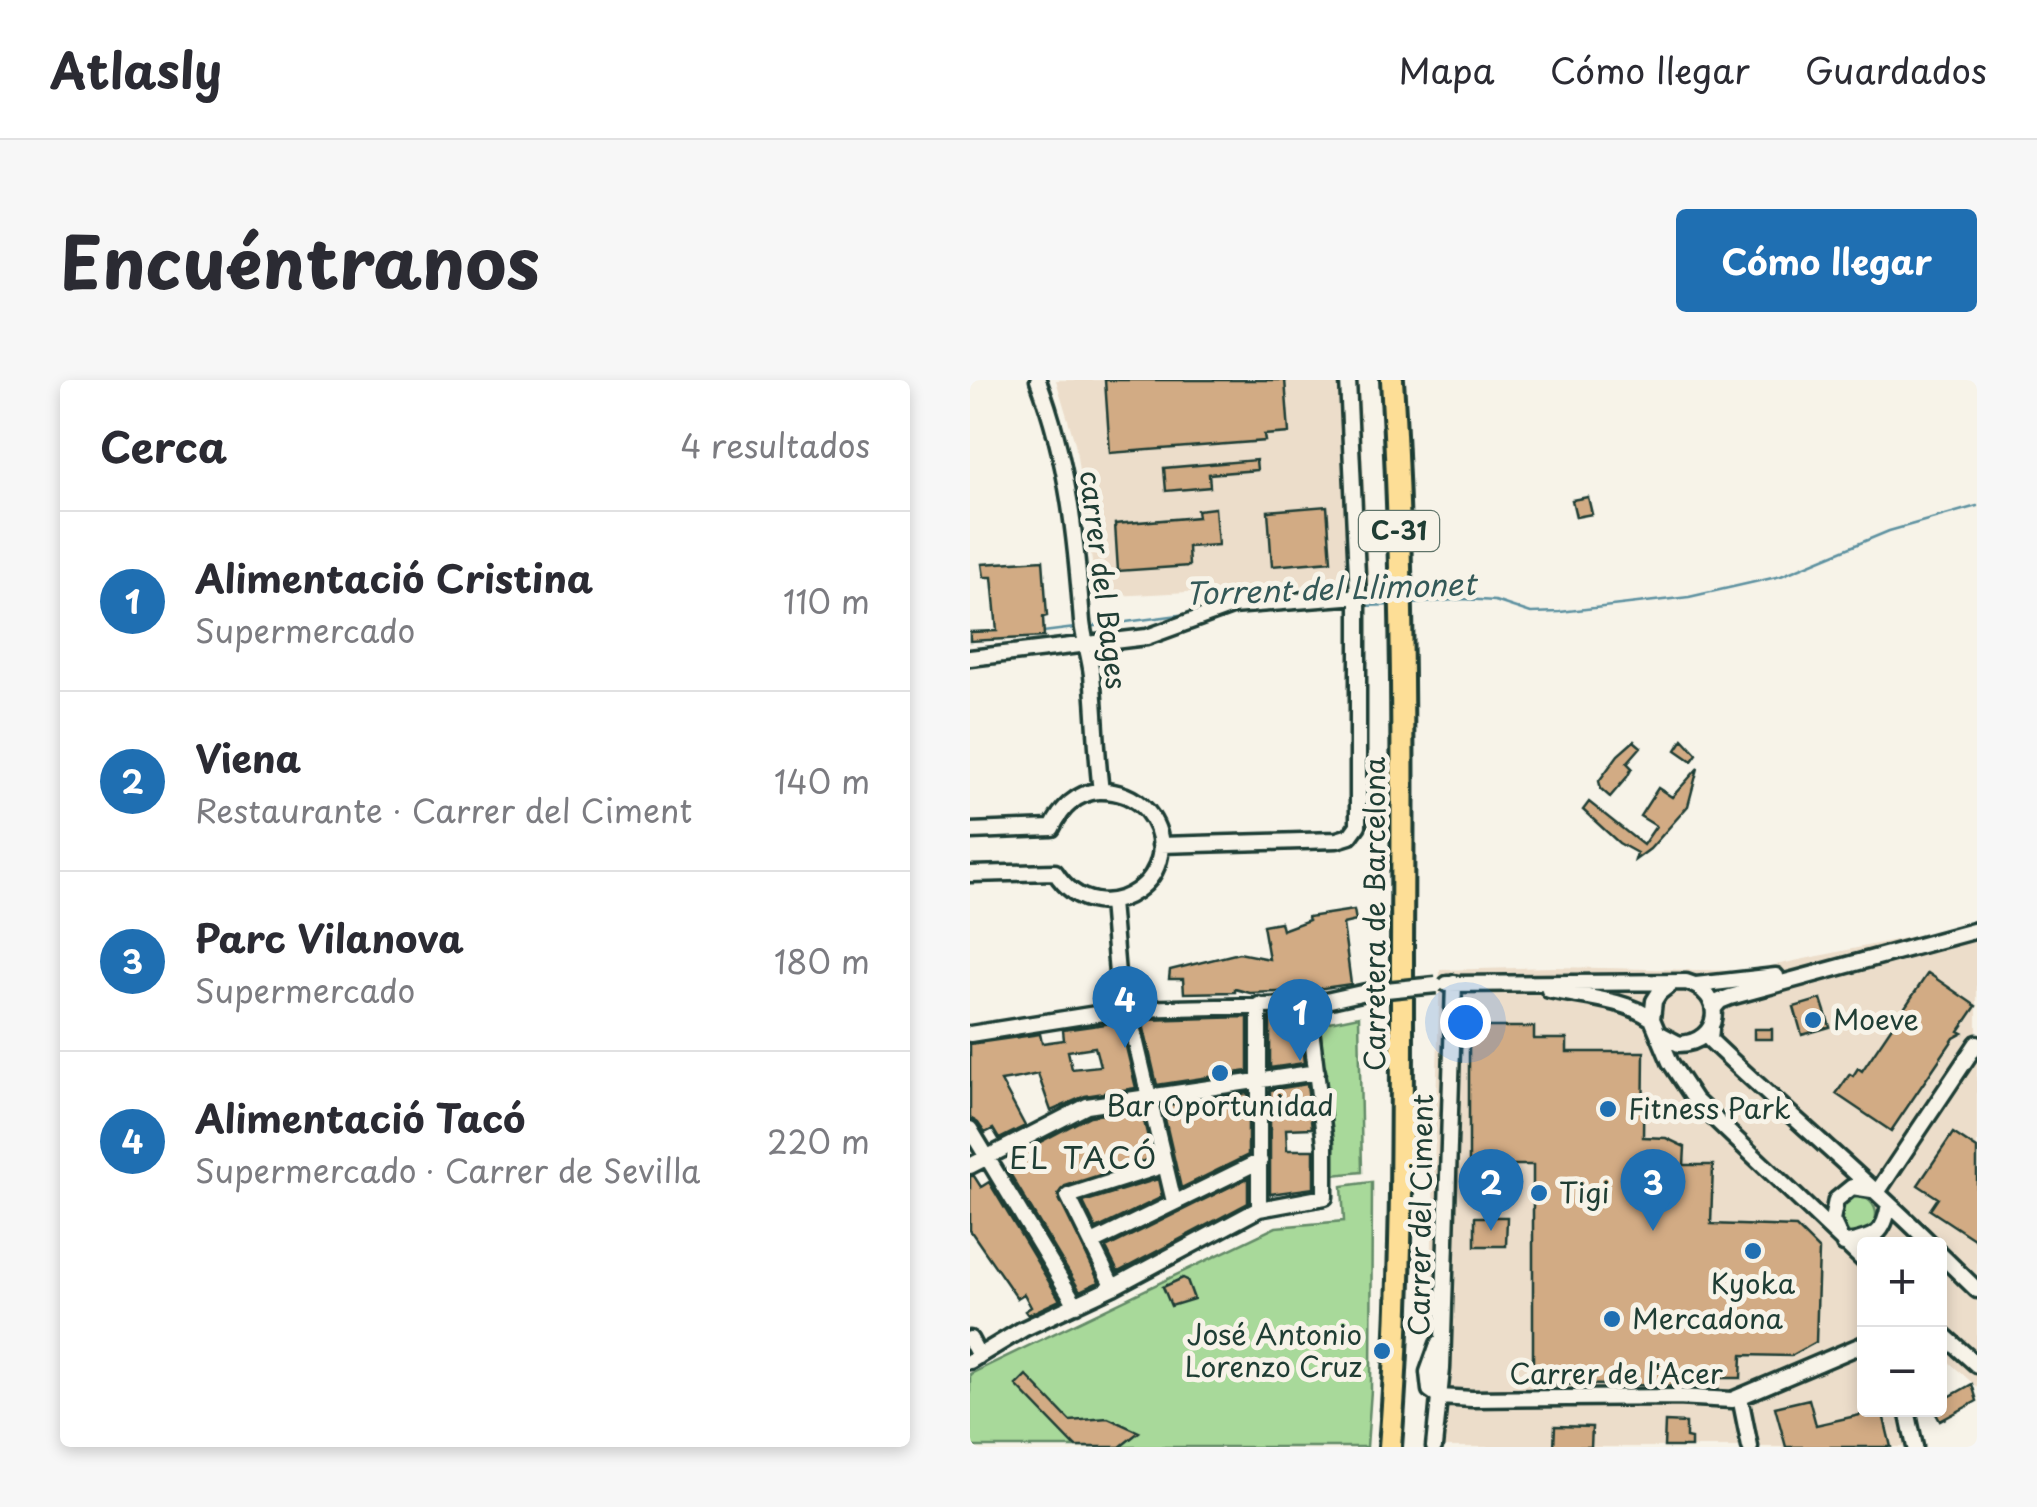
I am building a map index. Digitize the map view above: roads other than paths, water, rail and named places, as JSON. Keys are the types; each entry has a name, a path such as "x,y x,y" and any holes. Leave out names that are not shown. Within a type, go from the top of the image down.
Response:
{"highway":[{"name":"Carretera de Barcelona","path":"1390,1447 1404,1145 1400,542 1392,380"},
{"path":"1396,1369 1404,1396 1404,1447"}],"street":[{"name":"carrer del Bages","path":"1038,380 1060,450 1072,514 1101,791"},
{"path":"1160,845 1337,840 1353,834 1358,825 1358,596 1348,380"},
{"path":"970,658 1147,638 1232,606 1358,596"},
{"path":"970,831 1052,828 1072,802 1101,791 1122,794 1142,805 1156,826 1160,845 1155,869 1144,885 1130,896 1111,902 1089,900 1074,893 1055,872 970,874"},
{"path":"1111,902 1124,1010 1174,1202"},
{"path":"1714,1008 1730,996 1977,930"},
{"path":"970,1034 1124,1010 1308,1005 1366,992 1454,983 1696,984 1817,972"},
{"name":"Carrer del Ciment","path":"1440,1396 1430,1390 1428,1372 1444,1329 1454,983"},
{"path":"1524,984 1614,1004 1643,1012 1652,1019 1670,1062 1695,1100 1857,1255"},
{"path":"1652,1019 1659,993 1672,984"},
{"path":"1696,984 1706,992 1714,1008 1710,1040 1924,1237"},
{"path":"1259,1005 1259,1208"},
{"path":"970,1339 975,1359 1023,1329 1113,1287 1259,1208 1325,1197 1325,1144 1308,1005"},
{"path":"1660,1034 1669,1041 1688,1044 1711,1028"},
{"path":"1878,1191 1977,1043"},
{"path":"970,1166 1087,1106 1317,1072"},
{"path":"970,1128 1076,1305"},
{"path":"1092,1243 1260,1161"},
{"path":"1113,1287 1068,1196 1165,1165"},
{"path":"1863,1180 1887,1177"},
{"path":"1843,1242 1832,1220 1836,1200 1852,1187 1878,1191"},
{"path":"1843,1242 1878,1233 1889,1204"},
{"path":"1947,1260 1977,1290"},
{"path":"1947,1338 1976,1364"},
{"path":"1740,1397 1857,1347"},
{"path":"1434,1447 1440,1396"},
{"name":"Carrer de l'Acer","path":"1440,1396 1472,1400 1740,1397 1750,1447"},
{"path":"1908,1417 1915,1447"}],"waterway":[{"name":"Torrent del Llimonet","path":"1412,604 1464,599 1495,601 1531,613 1689,597 1781,576 1889,531 1977,506"},
{"name":"Torrent del Llimonet","path":"1362,606 1394,605"},
{"name":"Torrent del Llimonet","path":"1297,608 1354,606"},
{"name":"Torrent del Llimonet","path":"1088,627 1194,613"},
{"name":"Torrent del Llimonet","path":"1043,632 1075,628"}],"place":[{"name":"Moeve","path":"1813,1020"},
{"name":"Alimentació Tacó","path":"1125,1048"},
{"name":"Alimentació Cristina","path":"1300,1061"},
{"name":"Bar Oportunidad","path":"1220,1073"},
{"name":"Fitness Park","path":"1608,1109"},
{"name":"Tigi","path":"1539,1193"},
{"name":"Viena","path":"1491,1231"},
{"name":"Parc Vilanova","path":"1653,1231"},
{"name":"Kyoka","path":"1753,1251"},
{"name":"Mercadona","path":"1612,1319"},
{"name":"José Antonio Lorenzo Cruz","path":"1382,1351"}],"district":[{"name":"EL TACÓ","path":"1084,1159"}]}
